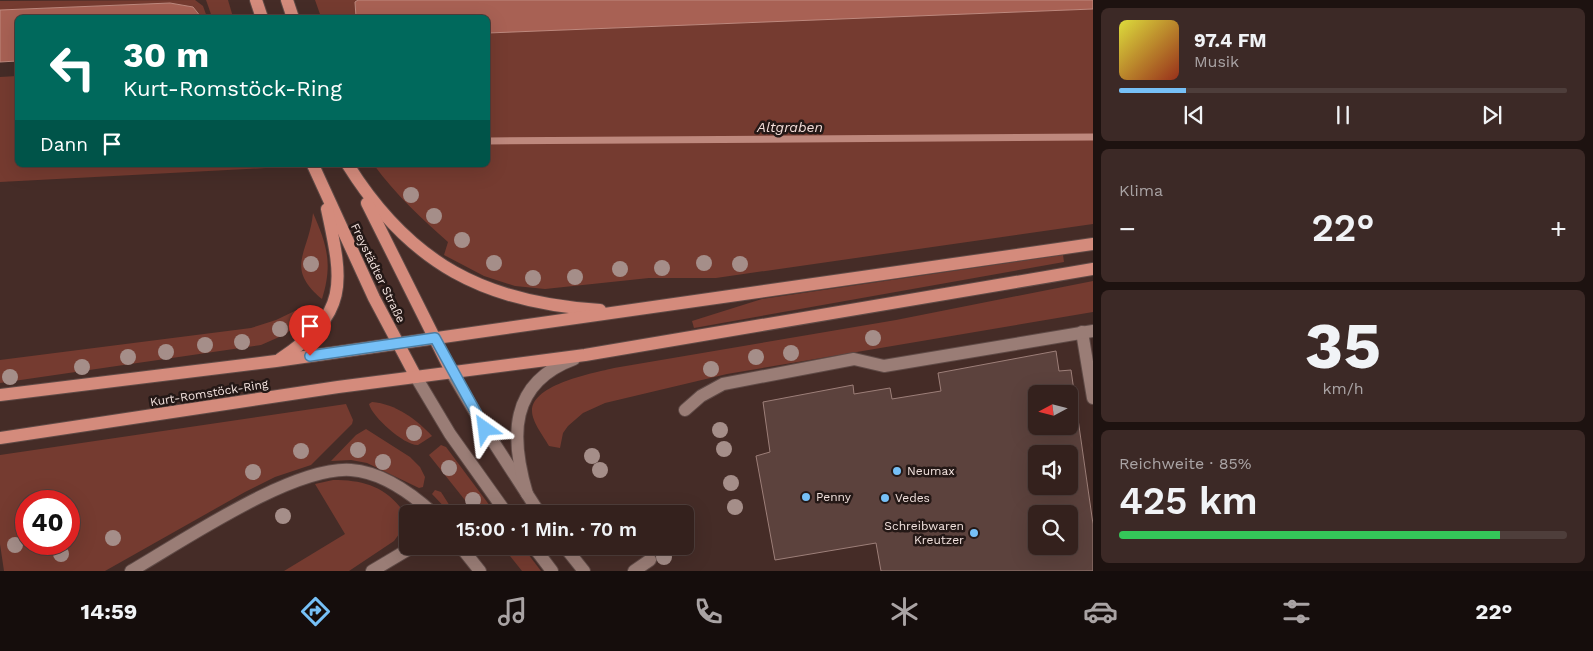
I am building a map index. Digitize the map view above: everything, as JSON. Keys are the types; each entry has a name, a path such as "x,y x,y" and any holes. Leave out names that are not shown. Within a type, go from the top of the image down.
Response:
{"main road":[{"path":"256,0 261,15"},
{"path":"287,0 292,15"},
{"name":"Freystädter Straße","path":"314,167 416,378"},
{"path":"349,167 372,201 399,232 450,271 495,291 528,300 581,309 628,312 1093,244"},
{"name":"Freystädter Straße","path":"349,167 452,373"},
{"path":"276,361 313,334 322,324 335,302 338,288 338,262 322,186"},
{"name":"Kurt-Romstöck-Ring","path":"0,438 585,355 1093,269"},
{"name":"Kurt-Romstöck-Ring","path":"0,395 276,361 628,312"}],"street":[{"path":"685,410 701,396 723,384 854,359 884,366 1088,332 1093,398"},
{"path":"527,494 516,445 516,430 523,404 540,378 548,370 585,355"},
{"name":"Freystädter Straße","path":"452,373 478,419 534,505"},
{"name":"Freystädter Straße","path":"416,378 466,458 500,505"},
{"path":"131,571 255,500 296,482 332,472 358,471 382,479 412,495 424,505"},
{"path":"372,571 399,555"},
{"path":"467,555 480,571"},
{"path":"539,555 552,571"},
{"path":"571,555 584,571"},
{"path":"634,571 650,560"}],"shaded area":[{"path":"195,0 203,6 206,15 199,15 193,7 170,3 0,10 0,1"},
{"path":"206,0 228,0 232,15 211,15"},
{"path":"315,0 358,0 355,2 356,15 320,15"},
{"path":"358,0 1093,0 1093,9 490,33 490,15 356,15 355,2"},
{"path":"170,3 193,7 199,15 15,15 15,61 0,62 0,10"},
{"path":"1093,9 1093,224 716,278 649,278 545,289 515,286 484,276 444,255 448,242 400,196 375,167 490,167 490,33"},
{"path":"15,76 15,167 269,167 0,182 0,77"},
{"path":"313,213 322,235 327,255 327,275 322,299 304,278 301,269"},
{"path":"1063,255 1064,262 694,328 692,321 762,299"},
{"path":"1093,281 1093,312 727,374 605,403 583,413 568,426 563,433 560,448 549,446 536,425 532,411 535,402 542,394 553,387 566,381 614,368 896,320"},
{"path":"303,307 309,312 286,334 261,345 0,383 0,360 251,328 276,320"},
{"path":"372,402 381,403 405,413 432,436 418,445 405,441 376,416 369,404"},
{"path":"346,404 353,420 352,424 311,465 275,477 245,492 105,571 4,571 0,544 0,455"},
{"path":"366,429 410,457 420,467 425,477 423,487 419,488 367,463 351,460 331,461 356,435"},
{"path":"441,445 446,447 489,505 469,505 429,455"},
{"path":"333,480 353,481 378,489 399,506 399,534 394,541 349,571 284,571 345,534 315,484"},
{"path":"435,490 441,492 449,505 442,505 432,494"},
{"path":"509,555 529,555 541,571 522,571"}],"building":[{"name":"Neumax","path":"1056,351 1059,371 1071,370 1073,385 1028,385 1028,435 1078,435 1078,419 1093,524 1093,571 881,571 876,543 775,560 756,456 770,452 763,402 853,385 854,394 890,388 892,399 941,391 938,373"}],"waterway":[{"name":"Altgraben","path":"490,141 1093,137"}],"place":[{"name":"Neumax","path":"897,471"},
{"name":"Penny","path":"806,497"},
{"name":"Vedes","path":"885,498"},
{"name":"Schreibwaren Kreutzer","path":"974,533"}],"route":[{"path":"310,356 435,338 452,373 485,429"}]}
